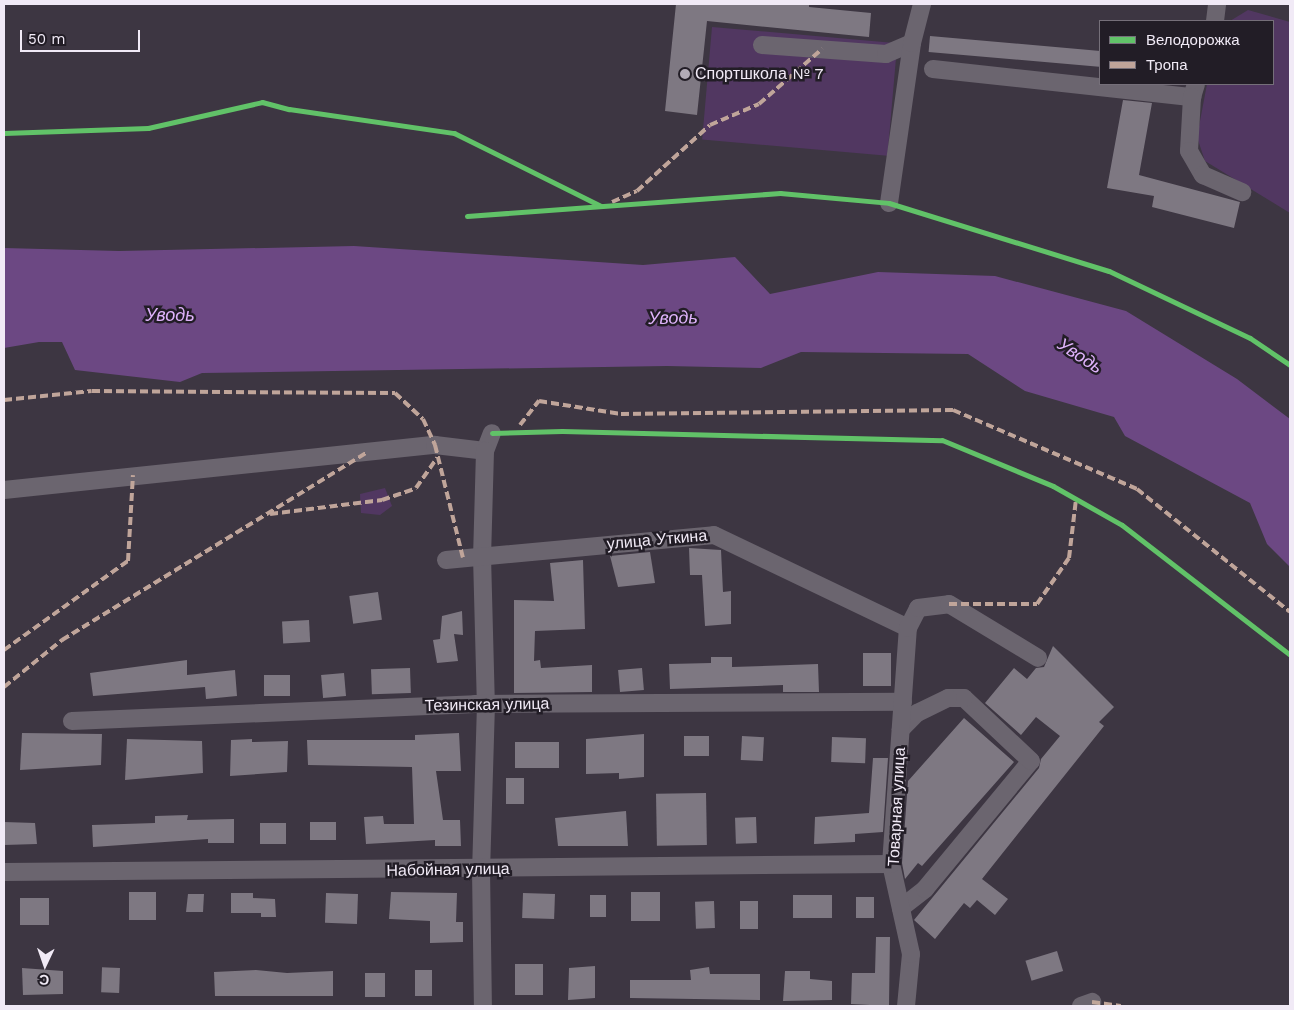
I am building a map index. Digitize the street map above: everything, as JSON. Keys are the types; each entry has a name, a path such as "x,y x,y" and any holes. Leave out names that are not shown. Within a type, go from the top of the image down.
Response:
{"street":[{"path":"889,203 912,43 922,4"},
{"path":"1215,20 1217,4"},
{"path":"762,45 886,54 912,43"},
{"path":"933,69 1099,83"},
{"path":"1123,85 1194,91 1189,151 1203,175 1242,192"},
{"path":"483,1006 481,869 486,704 482,556 484,451 492,433"},
{"path":"4,490 435,446 484,451"},
{"name":"улица Уткина","path":"454,559 714,535 908,628"},
{"name":"Товарная улица","path":"906,1006 911,954 892,864 908,628 918,608 949,604 1038,658"},
{"path":"901,729 917,713 948,698 964,698 1031,762 925,889 901,908"},
{"name":"Тезинская улица","path":"72,721 486,704 903,702"},
{"name":"Набойная улица","path":"4,872 892,864"}],"shaded area":[{"path":"1248,10 1290,22 1290,213 1205,161 1197,137 1207,85 1274,85 1274,20 1232,20"},
{"path":"712,27 897,43 887,156 702,140"},
{"path":"385,488 392,506 380,515 361,513 360,494"}],"water":[{"name":"Уводь","path":"354,246 643,265 735,257 770,294 878,272 995,276 1126,311 1237,379 1290,419 1290,567 1267,544 1250,503 1125,436 1114,417 1025,391 968,354 801,352 761,368 667,366 202,373 180,382 75,370 62,342 39,342 4,348 4,248 119,251"}],"building":[{"name":"Спортшкола № 7","path":"676,4 809,4 809,7 871,13 869,37 707,21 697,115 665,111"},
{"path":"930,36 1099,51 1099,66 1099,67 929,52"},
{"path":"1123,100 1152,103 1139,175 1240,202 1234,228 1152,207 1154,196 1107,188"},
{"path":"689,548 721,550 723,592 731,591 731,624 705,626 702,575 690,575"},
{"path":"650,552 655,583 618,587 610,556"},
{"path":"583,560 585,629 535,631 534,661 540,660 541,668 592,665 592,692 514,693 514,600 554,601 550,563"},
{"path":"378,592 382,620 353,624 349,596"},
{"path":"462,611 463,635 454,634 458,661 437,663 433,640 440,639 442,616"},
{"path":"309,620 310,642 283,643 282,621"},
{"path":"1053,646 1114,707 1099,722 1104,726 982,879 1008,899 995,915 977,900 970,908 964,903 935,939 914,920 1039,768 1041,759 1060,736 1036,717 1021,735 985,703 1014,668 1027,679 1036,668 1044,667"},
{"path":"863,653 891,653 891,686 863,686"},
{"path":"711,657 732,657 732,667 818,664 819,692 783,692 783,685 670,689 669,664 711,663"},
{"path":"187,660 187,675 235,670 237,696 206,699 205,687 93,696 90,673"},
{"path":"410,668 411,693 372,694 371,669"},
{"path":"642,668 644,690 620,692 618,670"},
{"path":"344,673 346,696 323,698 321,675"},
{"path":"264,675 290,675 290,696 264,696"},
{"path":"964,718 1014,762 922,866 918,863 905,879 902,863 908,781"},
{"path":"22,733 102,734 101,765 20,770"},
{"path":"459,733 461,771 436,771 443,820 460,820 461,846 435,846 435,840 366,844 364,817 383,816 384,824 414,824 412,767 308,765 307,740 415,740 415,735"},
{"path":"644,734 644,777 619,779 619,773 586,774 586,739"},
{"path":"684,736 709,736 709,756 684,756"},
{"path":"742,736 764,737 763,761 741,760"},
{"path":"832,737 866,738 865,763 831,762"},
{"path":"127,739 202,741 203,773 125,780"},
{"path":"252,739 252,742 288,741 287,772 230,776 231,740"},
{"path":"515,742 559,742 559,768 515,768"},
{"path":"873,758 888,758 883,832 855,834 855,842 814,844 815,817 869,813"},
{"path":"506,778 524,778 524,804 506,804"},
{"path":"706,793 707,845 657,846 656,794"},
{"path":"626,811 628,846 558,846 555,818"},
{"path":"188,815 187,820 234,819 234,843 208,843 208,839 93,847 92,825 155,823 155,816"},
{"path":"756,817 757,843 736,844 735,818"},
{"path":"4,822 35,823 37,844 4,845"},
{"path":"310,822 336,822 336,840 310,840"},
{"path":"260,823 286,823 286,844 260,844"},
{"path":"129,892 156,892 156,920 129,920"},
{"path":"391,892 457,893 456,922 463,922 463,942 430,943 430,921 389,919"},
{"path":"631,892 660,892 660,921 631,921"},
{"path":"231,893 253,893 253,898 275,899 276,917 261,917 261,913 231,913"},
{"path":"326,893 358,894 357,924 325,923"},
{"path":"523,893 555,894 554,919 522,918"},
{"path":"188,894 204,894 203,912 186,912"},
{"path":"590,895 606,895 606,917 590,917"},
{"path":"793,895 832,895 832,918 793,918"},
{"path":"856,897 874,897 874,918 856,918"},
{"path":"20,898 49,898 49,925 20,925"},
{"path":"714,901 715,928 696,929 695,902"},
{"path":"740,901 758,901 758,929 740,929"},
{"path":"876,937 890,937 889,1006 851,1004 852,973 875,973"},
{"path":"1057,951 1063,971 1032,981 1025,961"},
{"path":"515,964 543,964 543,995 515,995"},
{"path":"595,966 595,998 568,1000 569,968"},
{"path":"102,967 120,968 119,993 101,992"},
{"path":"709,967 710,974 760,974 760,1000 630,998 630,980 691,980 690,970"},
{"path":"22,968 63,971 63,994 23,995"},
{"path":"256,970 287,973 333,971 333,996 215,996 214,972"},
{"path":"415,970 432,970 432,996 415,996"},
{"path":"785,971 810,971 810,979 832,981 832,1000 783,1001"},
{"path":"365,973 385,973 385,997 365,997"}],"marked path":[{"path":"612,202 637,191 710,125 759,104 822,49"},
{"path":"4,400 92,391 395,393 423,419 435,445 463,558"},
{"path":"520,425 539,401 621,414 953,410 1137,489 1290,612"},
{"path":"4,687 62,640 367,452"},
{"path":"270,514 382,500 416,488 437,458"},
{"path":"4,650 128,561 133,475"},
{"path":"949,604 1037,604 1069,558 1076,499"},
{"path":"1092,1002 1121,1006"}],"cycle path":[{"path":"4,133 148,128 262,102 289,109 454,133 601,206"},
{"path":"467,216 780,193 889,203 1109,271 1250,338 1290,365"},
{"path":"492,433 562,431 942,440 1053,486 1122,525 1290,655"}],"place":[{"name":"Спортшкола № 7","path":"685,74"}]}
